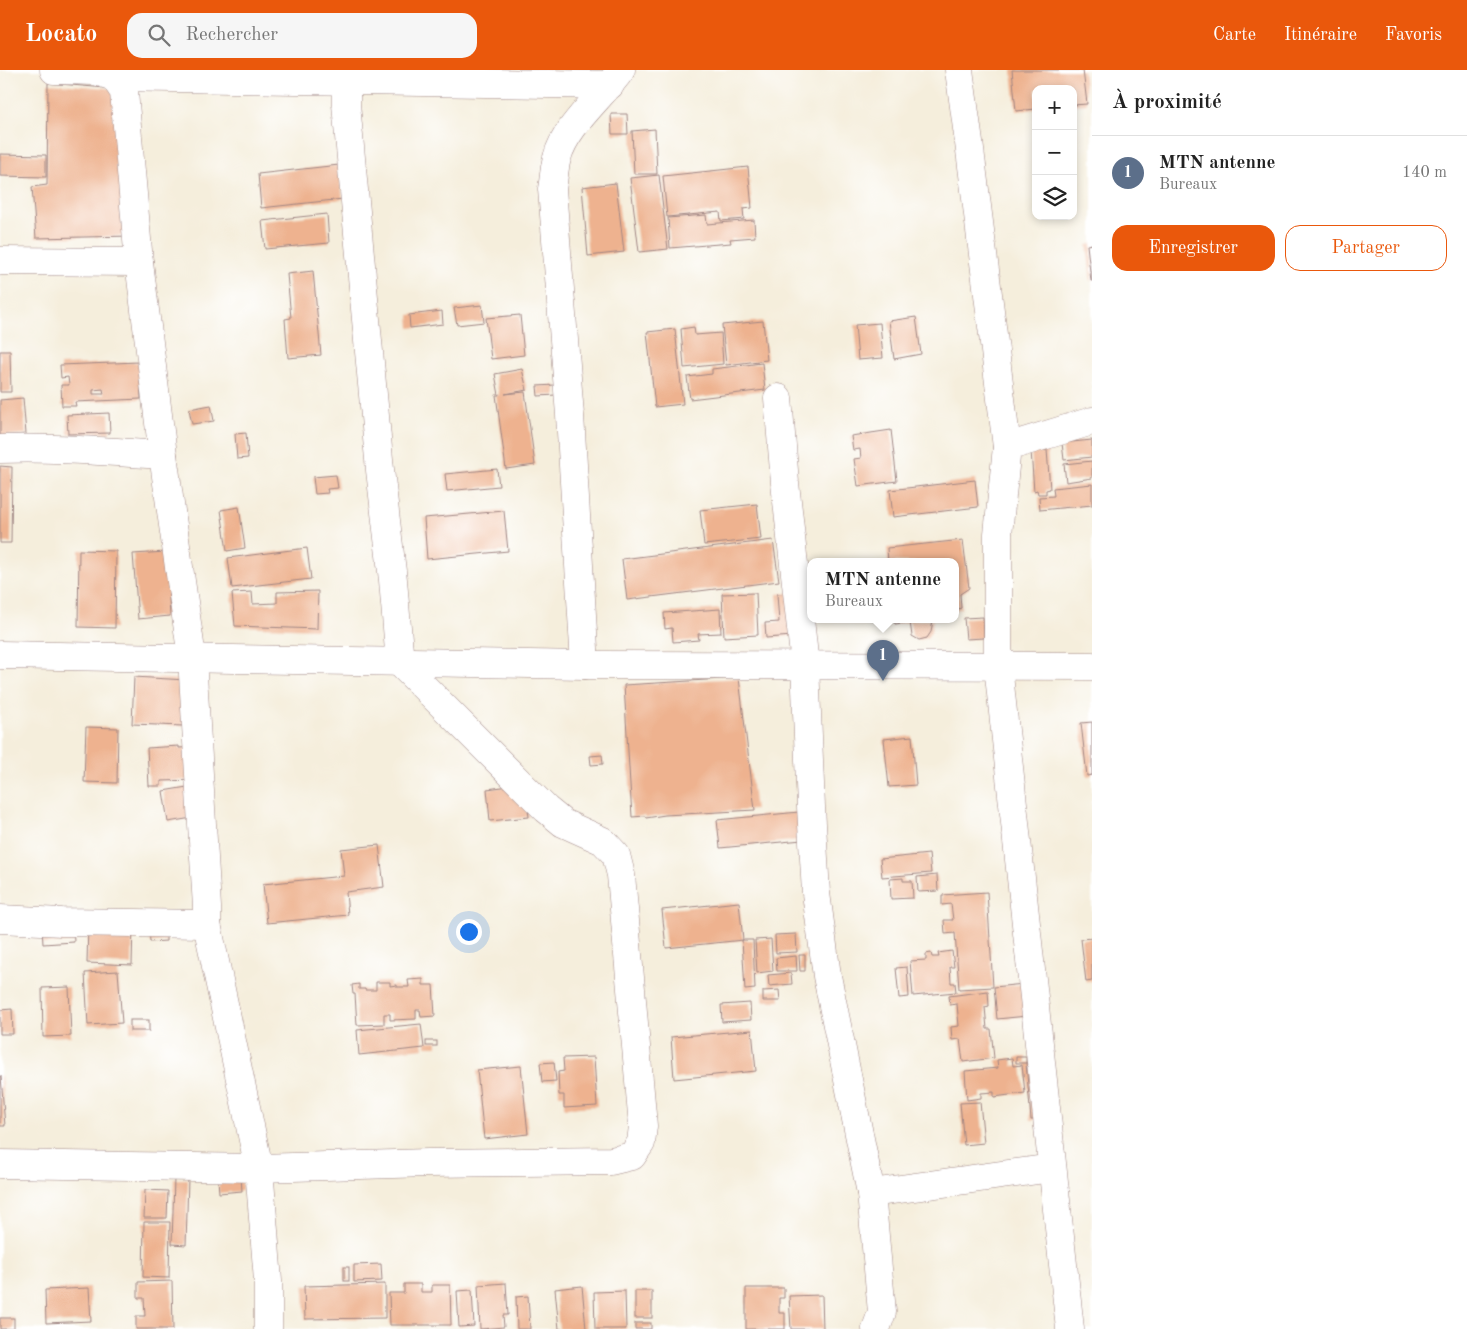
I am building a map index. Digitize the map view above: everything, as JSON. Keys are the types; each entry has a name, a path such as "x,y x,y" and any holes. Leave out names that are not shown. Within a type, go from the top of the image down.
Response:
{"street":[{"path":"54,70 95,71 114,77 346,81 616,78"},
{"path":"959,70 1007,447 998,534 998,666 1070,1329"},
{"path":"114,77 124,92 139,262 192,658 207,924 259,1168 268,1281 268,1329"},
{"path":"585,665 570,415 552,189 557,157 571,130 616,78"},
{"path":"0,1164 259,1168 428,1163 611,1161 632,1156 641,1143 643,1126 621,875 616,855 603,842 564,823 546,809 400,662 393,580 380,470 346,104 346,81"},
{"path":"0,261 139,262"},
{"path":"778,398 785,483 805,665 817,902 827,976 871,1193 882,1312 876,1329"},
{"path":"1007,447 1092,421"},
{"path":"0,449 74,449 164,454"},
{"path":"0,655 585,665 1092,666"},
{"path":"0,919 62,922 207,924"},
{"path":"871,1193 1052,1168"}],"building":[{"path":"1012,70 1083,70 1087,104 1077,105 1077,85 1032,85 1032,109 1016,111"},
{"path":"48,83 117,89 132,236 36,238 32,187 47,185"},
{"path":"611,114 627,114 628,134 612,134"},
{"path":"655,129 657,174 634,174 632,131"},
{"path":"0,154 46,155 46,177 0,176"},
{"path":"339,165 343,199 261,208 258,174"},
{"path":"748,167 752,208 743,209 744,219 721,221 720,212 667,217 663,176"},
{"path":"659,175 668,249 639,252 630,178"},
{"path":"616,183 624,252 588,256 582,187"},
{"path":"327,214 329,243 265,249 262,221"},
{"path":"706,215 707,224 754,220 755,237 730,239 731,243 670,248 668,218"},
{"path":"1092,244 1092,281 1091,281 1087,245"},
{"path":"313,271 321,355 288,358 285,319 291,318 287,274"},
{"path":"482,305 484,322 457,325 454,308"},
{"path":"442,311 443,324 410,328 409,315"},
{"path":"520,315 524,355 491,359 486,318"},
{"path":"916,317 921,354 894,359 889,321"},
{"path":"763,321 767,360 726,365 722,325"},
{"path":"880,323 883,358 858,360 855,325"},
{"path":"694,327 695,335 721,333 723,364 684,368 681,329"},
{"path":"675,329 683,404 655,407 647,332"},
{"path":"0,351 10,351 11,392 0,392"},
{"path":"139,362 141,399 75,402 76,406 62,406 61,385 69,385 68,377 61,378 60,365","holes":["103,389 104,394 93,394 93,390"]},
{"path":"762,363 765,390 690,399 687,377 712,374 712,369"},
{"path":"522,369 527,390 505,394 525,392 535,465 506,469 496,395 499,395 495,374"},
{"path":"555,385 556,395 538,396 537,386"},
{"path":"23,398 26,434 0,436 0,400"},
{"path":"211,405 214,421 192,424 189,409"},
{"path":"109,413 110,433 68,434 67,415"},
{"path":"891,430 897,481 858,486 854,459 861,458 860,449 853,450 851,436"},
{"path":"246,433 248,458 237,459 235,434"},
{"path":"1092,440 1092,457 1064,460 1062,443"},
{"path":"1047,450 1050,489 1046,490 1046,494 1038,494 1037,490 1034,491 1031,451"},
{"path":"1092,461 1092,478 1066,482 1064,464"},
{"path":"0,466 12,467 11,543 0,543"},
{"path":"497,469 499,486 447,491 445,474"},
{"path":"336,475 338,488 327,489 328,493 315,494 313,477"},
{"path":"975,480 978,507 893,517 890,490"},
{"path":"1092,484 1092,505 1040,510 1039,497 1054,496 1053,488"},
{"path":"757,504 761,539 704,545 700,510"},
{"path":"239,507 245,548 227,551 221,510"},
{"path":"504,511 508,551 427,559 424,518"},
{"path":"773,540 779,581 627,600 622,559"},
{"path":"963,540 969,588 960,594 961,608 959,609 959,558 888,558 887,548"},
{"path":"307,548 311,579 232,588 228,558"},
{"path":"79,550 116,551 115,628 78,627"},
{"path":"166,552 170,616 138,619 133,554"},
{"path":"318,591 317,629 235,626 232,593 252,592 253,604 277,603 277,592"},
{"path":"756,593 758,635 724,637 722,594"},
{"path":"789,593 793,636 766,638 765,623 779,622 777,594"},
{"path":"720,609 721,633 698,634 699,640 673,642 672,628 665,629 664,613"},
{"path":"983,617 984,638 966,639 964,618"},
{"path":"910,623 932,623 931,632 927,638 919,640 912,636"},
{"path":"134,677 186,680 183,726 132,724"},
{"path":"739,678 755,810 665,815 646,818 645,816 632,817 624,685"},
{"path":"1092,722 1092,775 1087,776 1081,723"},
{"path":"86,727 118,728 117,783 84,782"},
{"path":"912,736 916,785 889,787 884,739"},
{"path":"179,746 179,748 196,747 197,780 161,781 161,786 149,786 147,748"},
{"path":"602,755 603,764 591,765 590,756"},
{"path":"525,784 529,817 490,821 487,789"},
{"path":"193,786 198,817 168,822 163,791"},
{"path":"799,812 802,840 720,848 717,820"},
{"path":"379,845 384,887 346,892 348,915 267,923 263,884 344,876 341,849"},
{"path":"929,854 931,873 882,877 880,859"},
{"path":"937,875 938,891 918,892 917,877"},
{"path":"903,878 903,881 912,881 913,898 891,899 890,879"},
{"path":"987,892 993,987 959,989 955,933 945,934 944,920 953,920 951,904 942,905 942,895"},
{"path":"739,902 743,940 666,948 662,910"},
{"path":"88,924 133,925 132,965 87,963"},
{"path":"73,926 74,942 43,944 42,927"},
{"path":"149,927 166,927 166,941 150,942"},
{"path":"796,934 797,952 776,953 775,935"},
{"path":"1092,938 1092,981 1086,982 1081,939"},
{"path":"771,939 773,971 757,973 755,940"},
{"path":"742,940 753,940 755,989 745,990"},
{"path":"952,951 954,967 950,967 951,983 955,983 956,992 913,996 910,961 926,960 926,954 931,953 932,957 939,957 938,953"},
{"path":"799,955 805,955 805,971 800,971"},
{"path":"796,956 797,971 777,971 776,958"},
{"path":"907,967 909,997 899,998 896,968"},
{"path":"118,971 122,1023 88,1025 85,973"},
{"path":"791,973 792,984 769,986 768,975"},
{"path":"423,979 423,985 433,985 435,1016 421,1017 420,1010 416,1010 416,1019 390,1020 390,1014 384,1014 384,1024 357,1025 355,994 353,994 352,985 359,984 359,989 376,990 376,982 390,982 390,986 409,987 408,980"},
{"path":"1034,983 1037,1015 997,1019 994,987"},
{"path":"69,987 71,1036 43,1037 42,988"},
{"path":"779,990 780,1001 763,1001 763,991"},
{"path":"988,991 989,1006 985,1007 987,1029 991,1029 994,1058 963,1062 960,1039 952,1040 951,1027 959,1026 957,1004 950,1005 949,996"},
{"path":"750,1003 751,1020 722,1022 721,1005"},
{"path":"12,1009 13,1034 0,1034 0,1010"},
{"path":"130,1020 149,1020 149,1031 130,1031"},
{"path":"421,1024 424,1048 359,1055 357,1030"},
{"path":"752,1030 756,1071 674,1079 671,1037"},
{"path":"426,1041 437,1041 437,1046 426,1046"},
{"path":"594,1057 597,1106 564,1108 564,1095 559,1095 558,1072 564,1071 563,1058"},
{"path":"1016,1057 1026,1057 1026,1063 1016,1063"},
{"path":"1012,1058 1013,1066 1022,1065 1025,1093 994,1097 994,1092 981,1093 981,1098 967,1100 965,1071 998,1068 997,1060"},
{"path":"554,1062 556,1081 542,1082 540,1063"},
{"path":"1041,1062 1041,1119 1031,1120 1026,1063"},
{"path":"521,1066 528,1134 484,1139 477,1070"},
{"path":"1,1076 5,1126 0,1126"},
{"path":"980,1102 984,1143 964,1145 960,1103"},
{"path":"241,1177 242,1191 219,1193 218,1179"},
{"path":"174,1179 188,1179 186,1245 172,1244"},
{"path":"145,1190 168,1191 167,1218 144,1218"},
{"path":"144,1222 170,1222 169,1278 143,1277"},
{"path":"381,1264 382,1281 354,1282 354,1265"},
{"path":"344,1267 349,1267 349,1281 344,1281"},
{"path":"172,1281 173,1329 136,1329 136,1316 145,1316 144,1298 138,1298 138,1282"},
{"path":"506,1283 508,1315 503,1315 504,1327 480,1329 478,1285"},
{"path":"385,1284 385,1318 305,1319 304,1286"},
{"path":"404,1284 421,1284 421,1292 432,1292 432,1285 450,1285 451,1325 390,1325 389,1293 404,1293"},
{"path":"582,1286 586,1329 559,1329 555,1289"},
{"path":"89,1288 91,1321 46,1323 45,1290"},
{"path":"746,1288 784,1288 784,1298 779,1298 779,1313 785,1313 785,1329 746,1329"},
{"path":"472,1290 474,1326 459,1327 457,1291"},
{"path":"625,1291 626,1329 595,1329 594,1292"},
{"path":"635,1291 652,1291 652,1318 635,1318"},
{"path":"822,1295 823,1329 791,1329 789,1296"},
{"path":"528,1296 530,1329 517,1329 516,1297"},
{"path":"0,1318 14,1318 14,1329 0,1329"},
{"path":"635,1323 651,1323 651,1329 635,1329"}],"place":[{"name":"MTN antenne","path":"883,681"}]}
